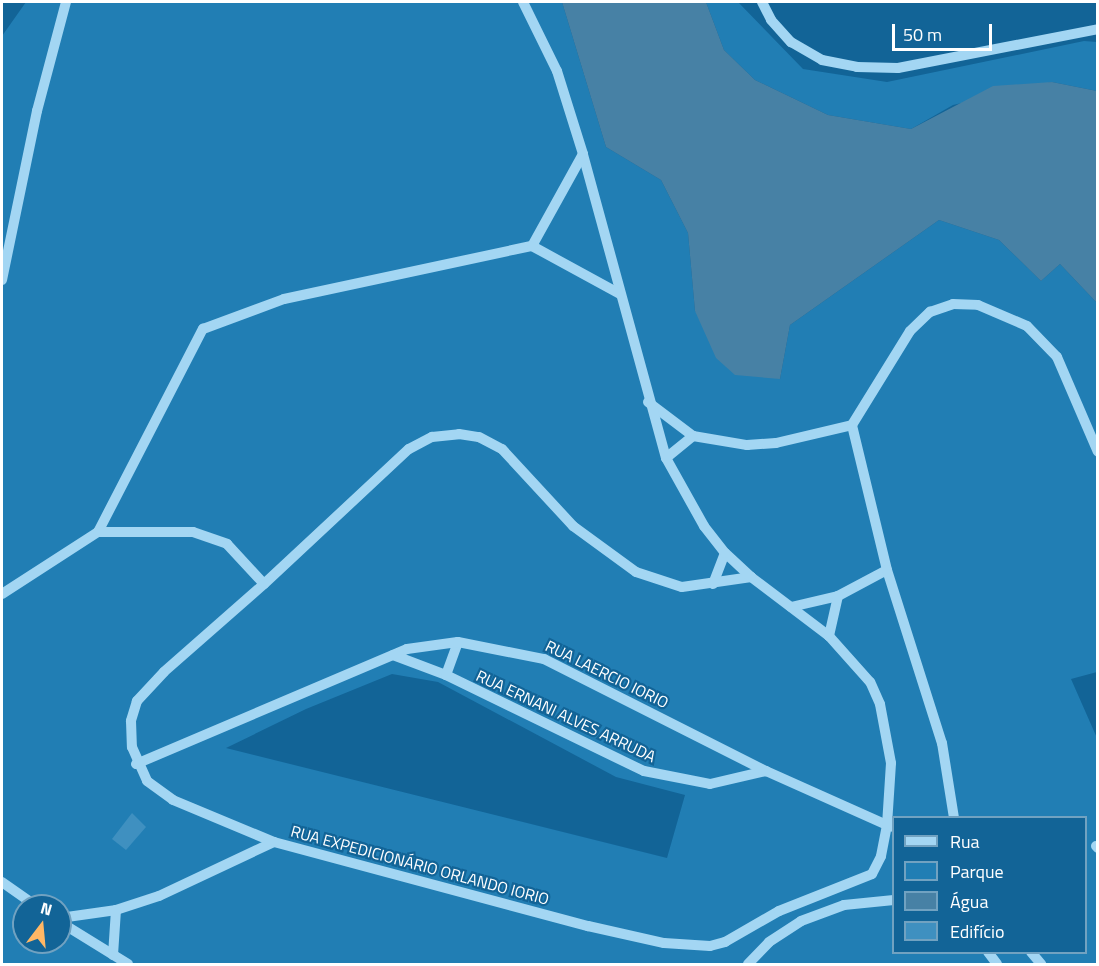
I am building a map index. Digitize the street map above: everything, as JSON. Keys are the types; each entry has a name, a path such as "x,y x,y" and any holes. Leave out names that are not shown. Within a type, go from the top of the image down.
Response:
{"street":[{"path":"2,280 37,111 66,2"},
{"path":"523,2 557,71 583,154 648,402 666,458 698,516 725,553 751,577 829,636 863,672 880,704 892,775 890,826"},
{"path":"762,2 780,32 805,52 839,64 878,69 1098,29"},
{"path":"532,246 583,154"},
{"path":"2,594 98,532 203,329 284,299 532,246 620,294"},
{"path":"954,816 942,743 887,570 852,425 902,342 922,318 952,304 978,304 1012,317 1046,342 1065,373 1098,452"},
{"path":"648,402 693,436 761,445 852,425"},
{"path":"136,764 131,730 137,701 164,672 264,584 409,449 432,437 459,434 479,437 502,448 573,526 625,566 671,585 713,584 751,577"},
{"path":"666,458 693,436"},
{"path":"98,532 174,531 213,537 237,552 264,584"},
{"path":"713,584 725,553"},
{"path":"791,607 838,596 887,570"},
{"path":"829,636 838,596"},
{"path":"446,675 458,642"},
{"name":"RUA LAERCIO IORIO","path":"136,764 419,645 458,642 534,655 766,771 890,826"},
{"name":"RUA ERNANI ALVES ARRUDA","path":"393,655 446,675 603,754 664,777 710,784 766,771"},
{"name":"RUA EXPEDICIONÁRIO ORLANDO IORIO","path":"136,764 147,781 165,796 274,842 632,937 718,945 779,911 872,874 881,856 890,826"},
{"path":"72,918 116,910 183,886 274,842"},
{"path":"2,882 19,894"},
{"path":"748,964 769,942 801,921 844,905 892,900"},
{"path":"113,955 116,910"},
{"path":"72,928 128,964"}],"green space":[{"path":"26,2 562,2 606,147 661,180 688,233 695,311 780,379 790,325 939,220 999,240 1041,281 1060,264 1097,303 1097,672 1071,679 1097,738 1097,964 2,964 2,36","holes":["392,674 438,682 616,777 685,795 667,858 226,748 306,709"]},
{"path":"706,2 738,2 803,69 887,82 1084,41 1097,42 1097,91 1052,82 953,105 911,129 828,115 755,80 724,50"}],"water":[{"path":"562,2 706,2 724,50 755,80 828,115 911,129 993,86 1052,82 1097,91 1097,303 1060,264 1041,281 999,240 939,220 790,325 780,379 735,375 716,358 695,311 688,233 661,180 606,147"}],"building":[{"path":"132,813 146,827 126,850 112,839"}]}
